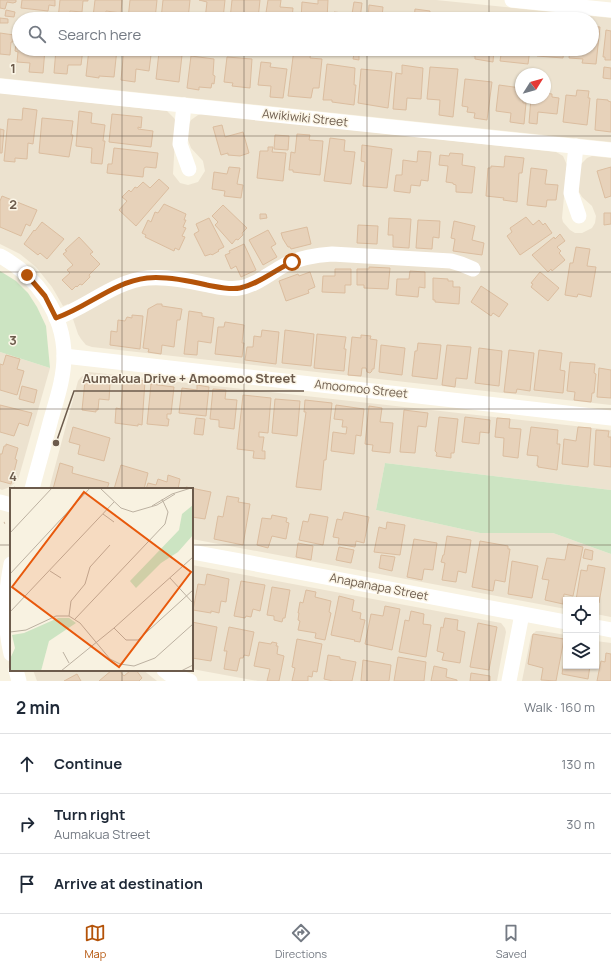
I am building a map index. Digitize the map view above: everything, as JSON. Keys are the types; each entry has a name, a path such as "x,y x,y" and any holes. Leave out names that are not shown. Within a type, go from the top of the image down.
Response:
{"street":[{"path":"512,0 611,10"},
{"name":"Awikiwiki Street","path":"0,86 611,150"},
{"path":"184,105 180,144 189,169"},
{"path":"576,146 572,193 579,216"},
{"path":"56,318 69,314 122,284 148,278 181,280 228,289 239,288 250,285 292,262 323,255 332,254 451,261 473,269"},
{"path":"0,256 19,268 36,284 45,296 56,318 63,341 64,356 60,386 32,488"},
{"name":"Amoomoo Street","path":"64,356 611,418"},
{"path":"0,502 10,505"},
{"name":"Anapanapa Street","path":"193,552 563,621"},
{"path":"10,569 7,585 6,618 10,649"},
{"path":"510,681 522,614"},
{"path":"599,628 611,630"},
{"path":"16,671 20,681"},
{"path":"165,671 169,674 190,681"}],"shaded area":[{"path":"0,0 436,0 553,12 12,12 12,56 599,56 599,17 611,18 611,142 0,78"},
{"path":"0,93 167,111 176,122 173,174 180,183 188,185 198,182 205,171 203,161 191,148 187,137 191,120 202,114 556,152 563,156 567,165 562,218 563,222 575,233 582,233 592,228 595,223 596,216 592,206 582,197 579,192 578,185 580,165 587,158 592,156 611,158 611,405 92,347 86,345 78,334 68,304 63,306 52,287 36,267 20,254 0,244"},
{"path":"0,352 50,368 18,480 10,487 2,490 0,489"},
{"path":"89,372 611,430 611,490 385,463 376,510 480,533 553,533 611,554 611,617 599,615 599,597 563,597 563,608 193,539 193,488 49,488 78,381"},
{"path":"193,565 501,623 506,632 497,681 258,681 193,669"},
{"path":"536,631 563,634 563,669 599,669 599,641 611,643 611,681 522,681 531,636"},
{"path":"33,671 144,671 157,681 37,681"}],"green space":[{"path":"0,271 16,281 28,293 37,307 46,326 50,368 0,352"},
{"path":"385,463 611,490 611,554 553,533 480,533 376,510"}],"building":[{"path":"0,0 16,0 16,2 7,2 5,9 0,8"},
{"path":"22,0 55,0 55,6 49,5 48,11 21,8"},
{"path":"60,0 88,0 83,1 82,12 59,12"},
{"path":"95,0 122,0 121,12 94,12"},
{"path":"130,0 157,0 156,12 129,12"},
{"path":"163,0 190,0 189,12 162,12"},
{"path":"199,0 225,0 224,12 206,12 207,2"},
{"path":"232,0 260,0 259,12 231,12"},
{"path":"268,0 281,0 280,7 293,8 293,12 266,12"},
{"path":"318,0 328,0 327,12 301,12 302,2 318,4"},
{"path":"354,2 362,3 361,12 352,12"},
{"path":"369,5 383,7 382,12 368,12"},
{"path":"415,9 430,11 430,12 415,12"},
{"path":"6,10 15,12 12,12 12,17 5,16"},
{"path":"0,18 8,19 8,23 0,23"},
{"path":"606,30 611,31 611,60 605,60 605,57 603,57"},
{"path":"0,33 12,35 10,55 0,54"},
{"path":"18,56 44,56 43,73 29,72 30,63 17,62"},
{"path":"55,56 82,56 81,65 68,65 67,74 54,73"},
{"path":"88,56 116,56 114,77 99,76 99,78 86,76"},
{"path":"123,56 151,56 149,71 136,69 135,82 121,80"},
{"path":"159,56 182,56 179,82 156,79"},
{"path":"191,56 214,59 213,75 215,76 214,84 212,83 211,88 199,87 199,90 187,88"},
{"path":"293,56 310,56 310,58 322,59 319,88 313,88 311,98 288,96"},
{"path":"354,56 359,56 359,60 353,59"},
{"path":"475,56 493,56 493,62 475,59"},
{"path":"501,56 529,56 528,64 500,61"},
{"path":"537,56 563,56 563,58"},
{"path":"569,56 597,56 596,64 582,63 583,59 569,58"},
{"path":"227,57 252,59 250,88 232,86 233,83 224,82"},
{"path":"261,62 271,63 270,67 287,69 283,98 270,97 271,86 258,85"},
{"path":"327,64 355,68 354,85 356,85 354,105 332,102 332,100 323,100"},
{"path":"402,65 423,68 421,99 407,98 406,110 393,109 396,73 402,74"},
{"path":"430,67 458,69 453,117 439,115 440,100 427,99"},
{"path":"604,67 611,68 611,79 603,78"},
{"path":"361,69 392,72 388,108 358,103"},
{"path":"465,79 492,82 487,120 474,118 475,113 467,112 468,107 462,106"},
{"path":"499,85 515,87 515,104 526,104 524,124 510,122 511,113 496,111"},
{"path":"577,90 589,91 588,98 590,98 587,125 563,122 566,95 576,96"},
{"path":"551,94 552,97 559,98 557,114 538,112 537,124 529,123 531,104 551,104"},
{"path":"597,99 608,100 611,102 611,132 595,130"},
{"path":"23,108 37,110 33,144 28,143 27,159 15,158 15,162 4,161 8,119 22,120"},
{"path":"79,111 92,113 91,123 105,125 103,141 105,141 102,164 91,163 92,148 76,146"},
{"path":"112,114 142,117 141,128 138,127 138,129 153,131 151,147 109,142"},
{"path":"42,118 73,121 71,135 73,135 69,157 39,153"},
{"path":"222,125 225,137 243,132 249,153 240,156 228,155 228,153 221,155 213,127"},
{"path":"0,129 4,130 2,153 0,153"},
{"path":"297,134 310,135 309,140 323,141 320,175 293,172 293,170 289,170 291,152 295,153"},
{"path":"275,135 289,136 288,150 274,149"},
{"path":"330,138 345,140 344,151 355,152 351,184 324,181"},
{"path":"362,145 392,149 387,188 363,186 365,162 361,161"},
{"path":"268,147 273,147 272,152 286,153 283,181 257,178 260,151 268,151"},
{"path":"114,148 158,153 156,168 144,168 143,177 107,173 108,164 112,164"},
{"path":"418,151 431,152 428,181 421,180 420,186 411,185 410,193 394,191 396,175 402,175 403,160 417,162"},
{"path":"450,153 463,154 462,165 475,167 472,193 456,192 456,185 446,182 448,166 439,165 440,155 449,156"},
{"path":"505,156 524,158 522,173 519,173 517,202 503,200 504,198 486,196 488,168 491,168 491,166 504,167"},
{"path":"229,167 240,168 237,184 243,185 241,198 224,196 225,191 212,189 214,172 227,174"},
{"path":"611,167 611,196 605,198 597,171"},
{"path":"531,168 547,170 545,184 558,185 556,200 547,200 546,207 527,205"},
{"path":"159,179 169,188 136,226 119,210 127,201 122,197 129,190 131,192 135,187 137,188 143,182 150,188"},
{"path":"2,196 37,210 30,226 26,224 21,236 0,227 0,201"},
{"path":"164,204 186,214 184,220 186,220 183,227 186,228 182,236 185,237 179,250 175,248 174,251 145,237 146,235 142,233 148,220 151,222 155,212 158,213"},
{"path":"223,205 247,228 242,233 243,235 238,240 236,239 232,244 215,225 218,222 212,216"},
{"path":"604,213 611,213 611,224 604,225"},
{"path":"260,214 266,214 267,218 260,219"},
{"path":"526,217 533,225 539,220 543,225 545,223 552,233 520,255 507,236 512,232 510,228"},
{"path":"209,218 224,247 212,255 205,256 194,234 199,231 196,224"},
{"path":"389,218 411,219 409,248 393,247 393,235 388,235"},
{"path":"418,220 440,221 439,238 433,237 432,249 416,248"},
{"path":"454,221 475,226 472,240 484,243 482,255 453,251 455,239 451,238"},
{"path":"42,222 64,239 47,259 40,253 38,255 24,244"},
{"path":"358,225 378,226 377,244 357,243"},
{"path":"307,227 311,244 291,249 288,247 281,233"},
{"path":"268,230 276,244 271,247 277,257 263,265 249,240"},
{"path":"560,234 565,241 557,247 561,251 559,253 565,260 552,271 551,269 548,272 532,255"},
{"path":"79,237 93,252 90,254 100,264 82,285 80,284 77,287 76,286 72,290 62,280 70,273 67,270 73,265 63,254 67,251 65,250"},
{"path":"244,244 256,270 241,277 236,266 231,269 225,255 230,253 229,251"},
{"path":"576,247 590,249 587,266 596,267 591,297 578,294 577,297 565,295 570,263 573,263"},
{"path":"369,267 390,268 388,289 364,288 364,285 357,285 357,269 369,269"},
{"path":"335,269 351,269 351,285 345,285 345,293 322,292 323,276 335,276"},
{"path":"410,271 425,272 425,288 419,287 418,297 396,295 397,279 409,279"},
{"path":"310,272 315,287 308,290 309,293 286,301 279,281 298,274 299,276"},
{"path":"540,272 559,288 548,301 531,287 533,284 531,283"},
{"path":"433,278 448,279 448,281 453,281 453,287 460,287 459,304 435,302 435,300 433,300"},
{"path":"481,286 508,304 499,317 493,313 491,316 471,302"},
{"path":"157,304 182,309 180,320 177,320 174,347 162,345 161,354 148,352 149,349 143,348 148,309"},
{"path":"189,311 202,313 202,316 214,318 211,343 198,341 197,355 184,354"},
{"path":"132,315 143,316 140,349 110,345 111,331 117,332 118,320 125,321 127,317 132,318"},
{"path":"225,322 244,325 242,357 215,354 218,327 224,327"},
{"path":"262,330 279,332 276,364 245,360 247,347 253,347 254,336 261,337"},
{"path":"285,330 314,334 311,366 282,363"},
{"path":"317,334 346,337 344,349 346,349 344,371 314,368"},
{"path":"361,335 371,336 370,339 377,340 374,369 372,369 370,373 367,372 366,368 362,368 361,376 348,375 352,337 361,338"},
{"path":"418,343 441,345 437,379 412,376 415,351 417,351"},
{"path":"381,345 405,348 402,375 379,372"},
{"path":"447,345 471,347 467,379 456,378 455,387 442,385"},
{"path":"479,348 502,351 499,386 475,383"},
{"path":"509,350 534,353 530,391 517,389 516,393 504,392"},
{"path":"539,350 562,353 560,370 565,371 563,393 534,390"},
{"path":"6,355 20,359 17,369 24,371 17,395 0,390 0,364 3,365"},
{"path":"570,362 595,364 594,373 596,374 594,393 592,393 591,402 574,400 575,392 567,391"},
{"path":"599,368 611,370 611,398 597,397"},
{"path":"131,379 145,381 142,425 138,424 138,426 115,423 116,408 121,409 123,381 131,382"},
{"path":"85,381 110,384 109,400 99,399 98,410 96,410 96,412 82,410"},
{"path":"151,384 174,387 171,414 167,414 167,419 169,419 168,426 147,424"},
{"path":"197,385 209,387 206,416 179,413 182,388 197,390"},
{"path":"22,386 37,390 34,403 19,399"},
{"path":"213,389 226,390 225,399 237,400 234,429 219,427 219,420 210,419"},
{"path":"243,395 271,398 268,433 259,432 259,437 264,437 262,451 265,451 265,459 253,458 254,451 237,449"},
{"path":"275,399 300,401 297,436 272,433"},
{"path":"305,400 332,403 321,490 296,487 306,412 304,412"},
{"path":"0,405 32,413 28,426 19,423 14,436 0,432"},
{"path":"336,405 364,409 361,436 356,435 354,454 331,451 333,432 346,434 347,427 342,427 343,420 334,419"},
{"path":"369,406 382,408 380,422 393,423 390,453 372,451 373,445 365,444"},
{"path":"404,410 428,413 426,427 418,426 415,453 400,452"},
{"path":"439,417 458,419 454,453 451,453 451,458 436,456 437,453 435,451"},
{"path":"465,417 490,420 489,433 480,432 479,444 462,442"},
{"path":"196,418 205,419 203,435 194,434"},
{"path":"497,418 510,419 509,428 521,429 518,458 503,456 504,438 495,437"},
{"path":"73,427 110,438 104,461 78,454 80,445 69,442"},
{"path":"531,427 558,430 557,444 560,444 557,470 538,467 538,456 527,455"},
{"path":"578,427 591,428 588,467 562,464 564,439 576,441"},
{"path":"596,430 609,431 608,437 611,437 611,467 594,465"},
{"path":"6,444 18,448 15,459 17,460 11,484 0,481 0,454 2,454"},
{"path":"60,463 73,467 72,473 109,483 107,488 53,488"},
{"path":"121,465 148,473 144,488 114,488"},
{"path":"168,475 180,479 178,488 146,488 148,483 156,485 158,479 167,482"},
{"path":"193,488 211,492 205,519 193,517"},
{"path":"227,496 239,498 238,502 250,504 243,545 214,539 218,516 223,517"},
{"path":"344,512 369,517 364,543 356,541 355,547 338,544 339,538 333,537 337,519 342,520"},
{"path":"310,514 328,517 323,545 299,540 303,521 308,522"},
{"path":"272,515 287,518 286,522 289,523 286,539 272,536 268,548 257,545 262,518 271,519"},
{"path":"387,522 405,525 400,555 374,552 379,527 386,529"},
{"path":"447,536 471,540 466,573 458,571 456,582 442,580 445,563 441,562 444,555"},
{"path":"414,539 437,543 433,570 424,569 422,580 407,577"},
{"path":"480,541 508,546 508,549 510,549 505,582 495,580 493,591 472,587"},
{"path":"298,543 313,546 311,560 296,557"},
{"path":"568,544 583,547 573,596 564,594 563,604 545,600 549,580 542,579 547,558 565,560"},
{"path":"339,547 354,550 351,563 336,560"},
{"path":"585,549 593,551 592,560 583,558"},
{"path":"381,555 395,557 392,571 379,568"},
{"path":"512,561 538,566 532,598 508,594"},
{"path":"588,565 605,568 599,603 599,597 576,597 581,570 587,571"},
{"path":"207,574 229,579 226,602 221,601 219,613 193,610 198,584 205,585"},
{"path":"241,581 265,585 260,611 253,609 251,617 246,616 245,618 234,616"},
{"path":"272,587 290,590 285,618 283,618 282,622 274,620 274,616 267,615"},
{"path":"306,590 316,592 315,597 331,601 329,612 331,613 325,640 315,638 316,633 298,630 300,621 298,620 298,613 300,602 303,603"},
{"path":"339,596 354,600 352,611 361,613 360,619 365,620 360,642 331,635"},
{"path":"385,606 400,609 392,650 365,644 371,614 383,616"},
{"path":"411,611 424,614 423,624 431,625 426,657 399,652 405,620 409,621"},
{"path":"445,618 458,620 457,630 465,632 460,663 442,660 444,653 437,651 441,627 443,628"},
{"path":"193,622 217,627 211,661 193,658"},
{"path":"478,623 497,627 489,670 470,667"},
{"path":"229,627 254,632 249,656 244,655 243,658 240,658 237,671 224,669 227,651 224,651"},
{"path":"533,634 563,639 556,681 541,680 543,668 528,664"},
{"path":"297,639 322,644 317,672 313,671 312,677 308,676 308,681 292,681 295,668 292,667"},
{"path":"259,642 271,644 272,642 277,643 277,654 284,656 279,681 267,681 270,669 254,666"},
{"path":"606,653 611,654 611,681 597,681 601,661 605,662"},
{"path":"328,655 356,662 352,681 333,681 324,679"},
{"path":"398,657 426,662 424,681 394,681"},
{"path":"363,660 391,665 389,681 361,681"},
{"path":"434,666 447,669 446,677 457,681 431,681"},
{"path":"563,668 590,669 588,679 562,674"},
{"path":"111,671 120,671 124,676 130,671 137,671 142,678 139,681 99,681"},
{"path":"471,673 490,676 490,681 470,681"},
{"path":"77,674 81,681 64,681"}],"place":[{"name":"Aumakua Drive + Amoomoo Street","path":"56,443"}],"route":[{"path":"27,275 45,296 56,318 69,314 122,284 148,278 181,280 228,289 239,288 250,285 292,262"}]}
